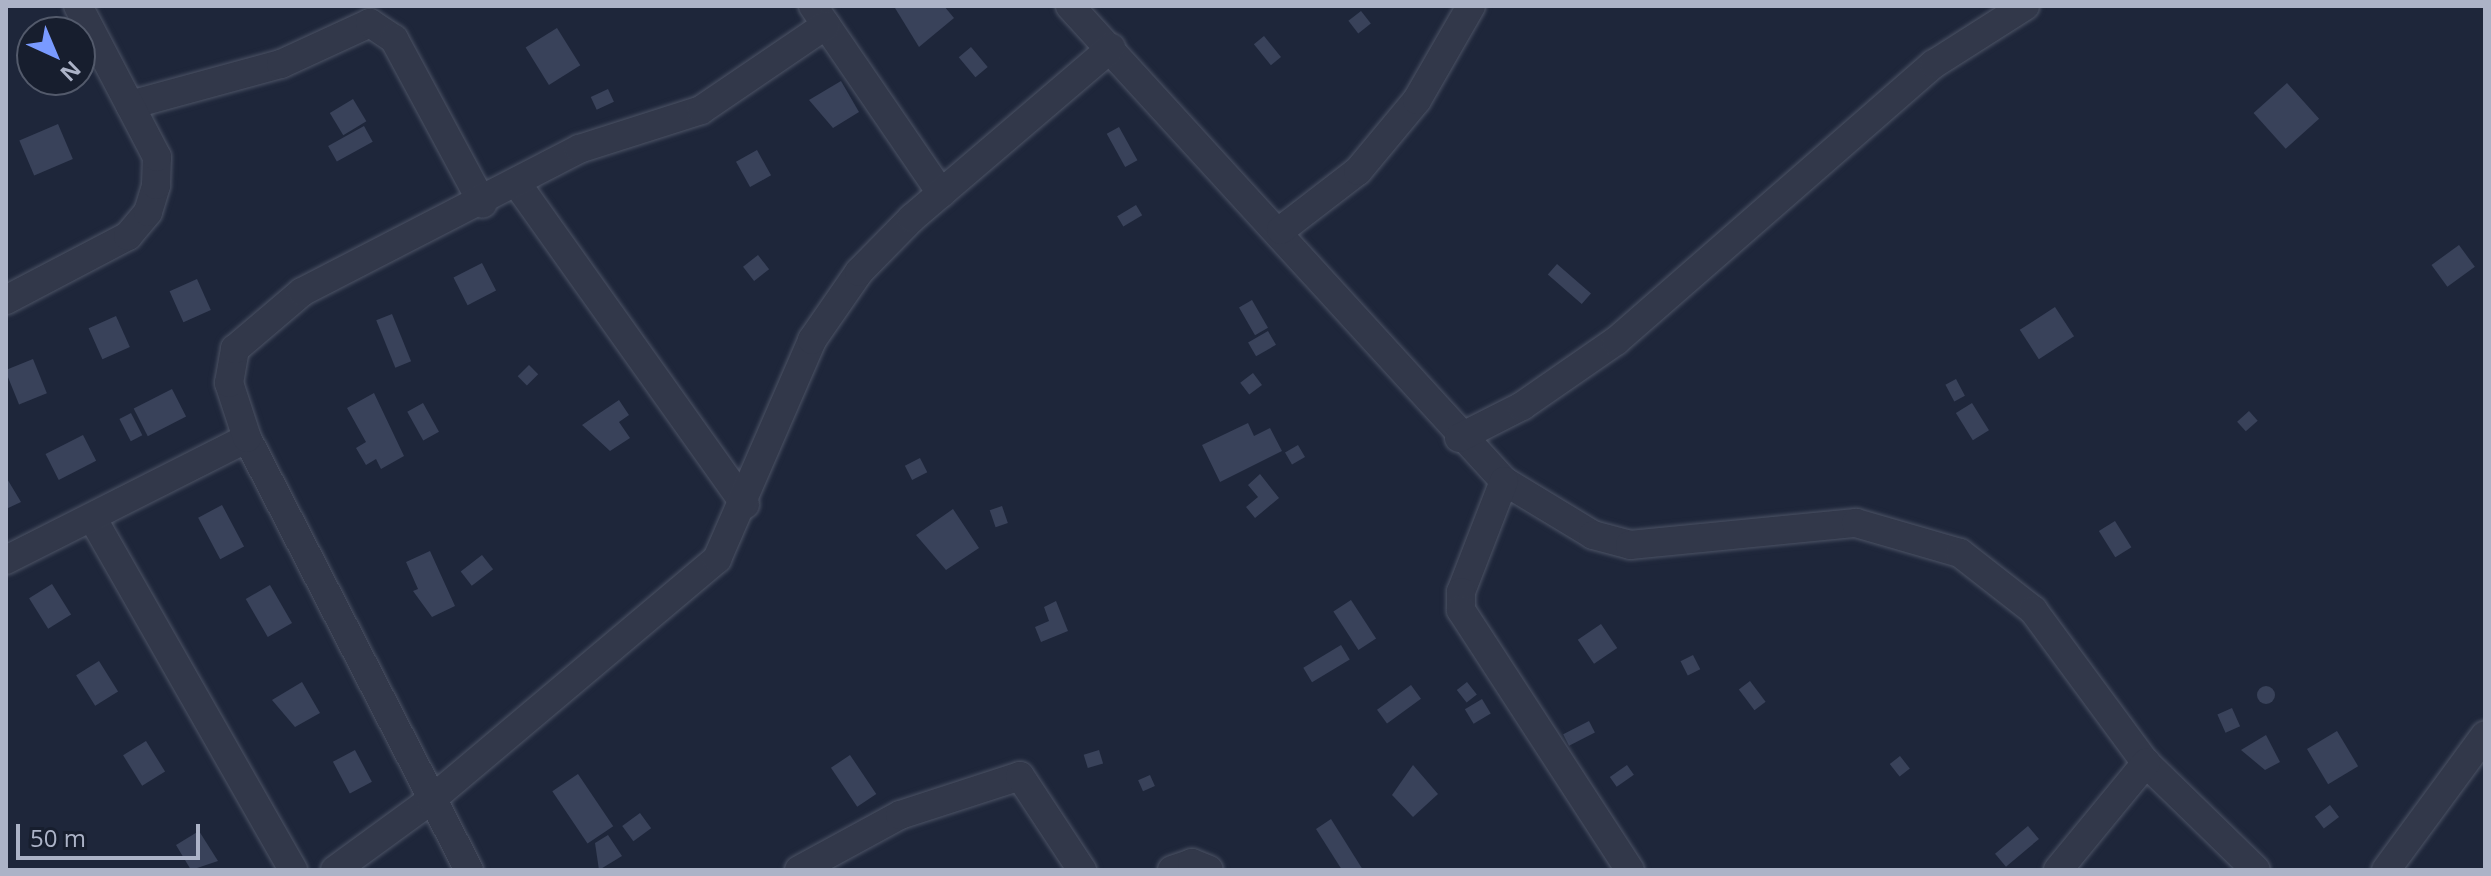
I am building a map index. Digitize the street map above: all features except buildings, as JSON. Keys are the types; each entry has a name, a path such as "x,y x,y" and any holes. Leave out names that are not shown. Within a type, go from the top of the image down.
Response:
{"street":[{"path":"6,300 103,254 148,212 157,157 78,6"},
{"path":"1070,6 1281,230 1459,438 1504,481 1593,535 1630,545 1856,523 1960,553 2033,610 2146,763 2256,870"},
{"path":"1281,230 1358,171 1417,100 1471,6"},
{"path":"1459,438 1522,406 1616,341 1934,64 2025,6"},
{"path":"469,870 247,438 229,383 235,349 302,292 483,204 579,149 701,110 820,15 941,193"},
{"path":"130,105 281,64 370,23 394,39 483,204"},
{"path":"335,870 431,800 717,559 745,505 812,340 859,272 941,193 1111,48"},
{"path":"518,185 745,505"},
{"path":"6,560 93,519 247,438"},
{"path":"1504,481 1461,592 1463,618 1630,870"},
{"path":"93,519 293,870"},
{"path":"2386,870 2485,735"},
{"path":"2058,870 2146,763"},
{"path":"799,870 900,815 1020,776 1082,870"},
{"path":"1172,870 1192,863 1209,870"}]}
